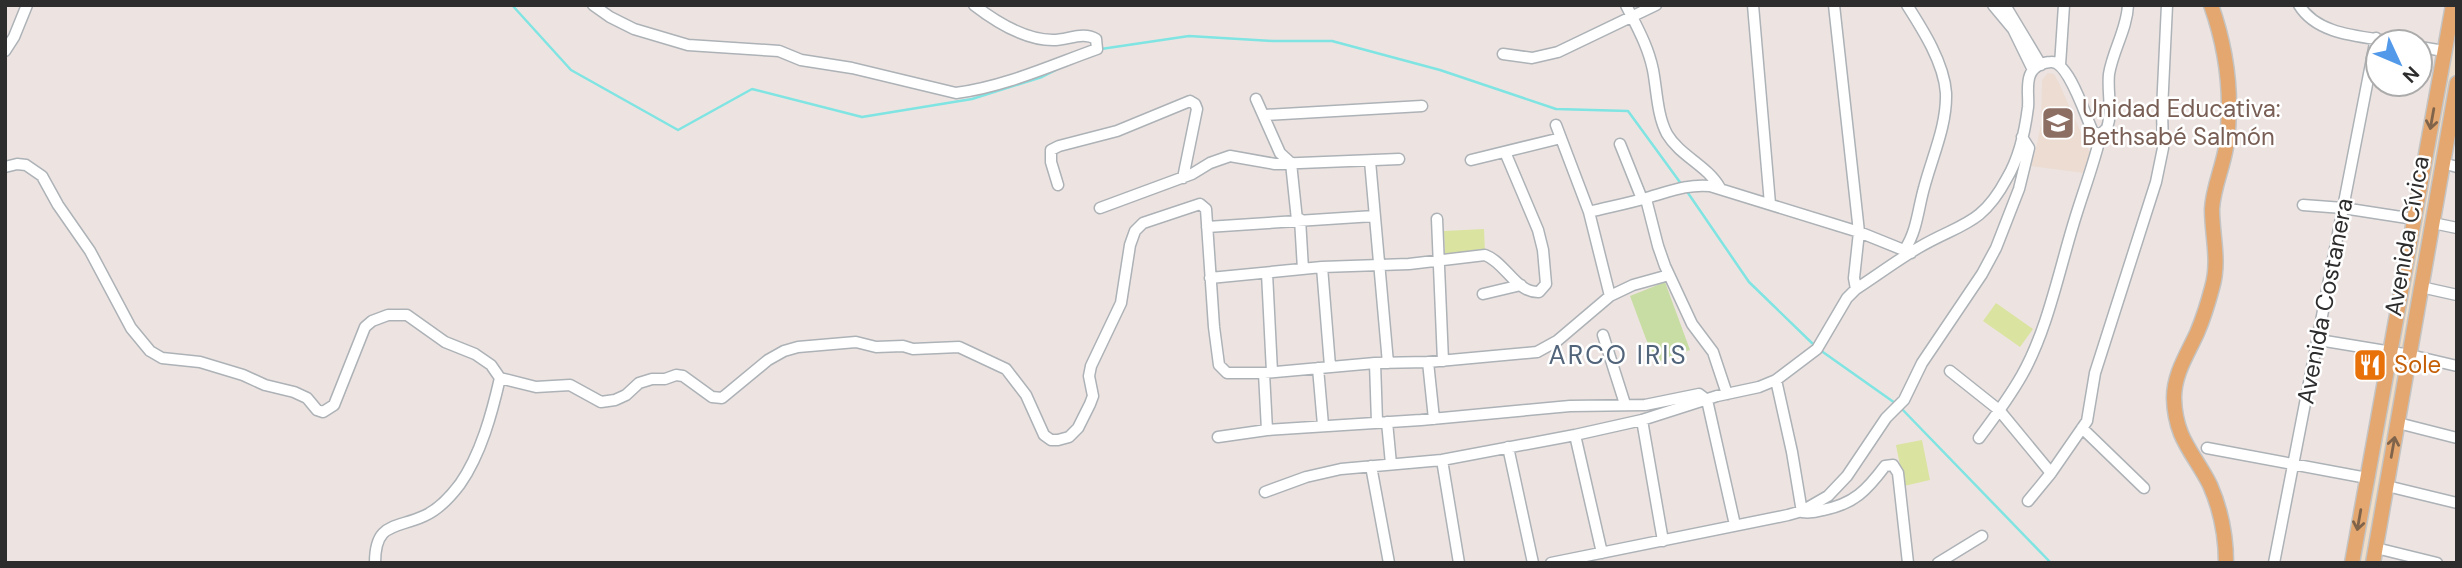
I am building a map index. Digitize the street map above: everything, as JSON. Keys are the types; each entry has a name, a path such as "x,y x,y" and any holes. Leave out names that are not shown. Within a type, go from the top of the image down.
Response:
{"main road":[{"path":"2211,5 2221,34 2228,79 2226,146 2212,205 2217,250 2216,275 2199,330 2180,367 2174,396 2186,448 2209,484 2216,502 2226,541 2226,563"},
{"name":"Avenida Cívica","path":"2351,563 2452,5"},
{"name":"Avenida Cívica","path":"2375,556 2432,223 2450,165 2456,93"}],"street":[{"path":"5,51 27,5"},
{"path":"593,5 634,29 688,45 779,51 802,60 852,68 956,93 1015,78 1097,49 1096,39 1090,36 1056,40 1030,36 1000,24 974,5"},
{"path":"1626,5 1647,48 1658,107 1668,134 1684,155 1704,170 1720,188"},
{"path":"1503,54 1532,58 1558,52 1656,5"},
{"path":"1753,5 1770,204"},
{"path":"1834,5 1859,232 1854,278 1856,289"},
{"path":"1906,5 1940,68 1946,95 1941,133 1908,251"},
{"path":"1993,5 2013,29 2037,67"},
{"path":"2005,5 2037,67"},
{"path":"2060,65 2064,5"},
{"path":"1979,438 2022,374 2044,321 2101,134 2109,125 2109,77 2128,5"},
{"path":"2028,501 2082,428 2090,410 2095,373 2156,182 2163,151 2162,110 2167,5"},
{"path":"2299,5 2311,21 2322,27 2364,36"},
{"path":"2434,49 2444,51"},
{"path":"1265,492 1306,477 1341,469 1442,460 1575,435 1642,420 1776,380 1817,349 1847,298 1856,289 1908,251 1976,219 1986,211 2008,178 2022,137 2029,81 2037,67 2053,62 2060,65 2073,85 2092,129 2095,134 2101,134"},
{"name":"Avenida Costanera","path":"2274,563 2364,98"},
{"path":"1256,99 1280,153 1291,163 1303,269"},
{"path":"1058,186 1051,162 1051,150 1117,131 1190,101 1195,103 1197,109 1183,178"},
{"path":"1265,115 1422,106"},
{"path":"1556,125 1589,212 1610,296"},
{"path":"1551,563 1802,511 1828,496 1878,429 1905,400 1922,363 1982,274 1996,248 2026,167 2029,148 2022,137"},
{"path":"1471,160 1561,138"},
{"path":"1620,144 1644,199 1669,275 1692,324 1713,352 1727,394"},
{"path":"1210,278 1485,256 1496,260 1530,292 1539,292 1544,288 1538,230 1505,152"},
{"path":"1100,208 1183,178 1210,163 1230,156 1266,163 1399,159"},
{"path":"1370,161 1388,363"},
{"path":"5,167 17,164 26,166 42,176 58,205 90,251 131,328 150,351 162,358 200,362 293,392 307,398 317,410 323,412 334,405 365,327 372,321 398,313 407,315 445,342 475,354 491,365 500,377 536,387 570,385 594,399 607,402 626,395 639,383 683,376 709,395 722,398 768,360 798,347 856,342 913,349 960,347 1006,369 1026,395 1044,435 1051,440 1062,440 1078,428 1093,396 1091,366 1121,303 1131,236 1143,223 1200,204 1206,209 1219,365 1227,373 1268,373 1330,366 1443,361 1537,352 1557,341 1610,296 1633,285 1669,275"},
{"path":"1589,212 1695,185 1720,188 1859,232 1908,251"},
{"path":"2303,205 2414,219"},
{"path":"1207,227 1374,216"},
{"path":"1437,219 1443,361"},
{"path":"2432,223 2457,228"},
{"path":"1322,267 1330,366"},
{"path":"1267,273 1267,430"},
{"path":"1483,294 1521,285"},
{"path":"2421,287 2457,295"},
{"path":"1603,335 1625,404"},
{"path":"2319,340 2410,355 2457,366"},
{"path":"1428,362 1434,419"},
{"path":"1375,363 1382,422 1391,464"},
{"path":"1318,368 1322,425"},
{"path":"1950,371 1999,410 2051,473"},
{"path":"375,563 375,550 380,537 388,529 423,517 460,484 474,460 494,407 500,377"},
{"path":"1776,380 1793,452 1802,511"},
{"path":"1218,437 1322,425 1434,419 1570,406 1645,405 1699,394 1707,400 1735,526"},
{"path":"1642,420 1663,541"},
{"path":"2398,423 2457,438"},
{"path":"2082,428 2144,488"},
{"path":"1575,435 1602,553"},
{"path":"1508,447 1533,563"},
{"path":"2207,449 2367,478"},
{"path":"1442,460 1459,563"},
{"path":"1802,511 1811,512 1850,502 1861,494 1885,466 1893,465 1898,473 1908,563"},
{"path":"1371,466 1389,563"},
{"path":"2387,486 2457,503"},
{"path":"1938,563 1982,536"},
{"path":"2375,556 2437,563"}],"shaded area":[{"name":"Unidad Educativa: Bethsabé Salmón","path":"2048,73 2054,74 2059,83 2090,153 2084,173 2031,166 2041,125 2042,80"}],"green space":[{"path":"1484,229 1485,253 1445,255 1444,231"},
{"path":"1665,282 1690,350 1655,363 1630,296"},
{"path":"1996,303 2033,329 2020,347 1983,321"},
{"path":"1922,440 1930,480 1904,486 1896,445"}],"sand":[{"path":"2457,16 2457,63 2405,347 2396,346"},
{"path":"2394,362 2402,363 2366,563 2357,563"}],"waterway":[{"path":"512,5 571,70 678,130 752,89 862,117 972,99 1042,77 1060,68"},
{"path":"1101,49 1189,36 1332,41 1440,70 1556,109 1628,111 1682,185"},
{"path":"1688,193 1749,282 1815,346"},
{"path":"1820,350 1895,403"},
{"path":"1900,407 2051,563"}],"place":[{"name":"Unidad Educativa: Bethsabé Salmón","path":"2058,123"},
{"name":"Sole","path":"2370,365"}],"district":[{"name":"ARCO IRIS","path":"1618,355"}]}
